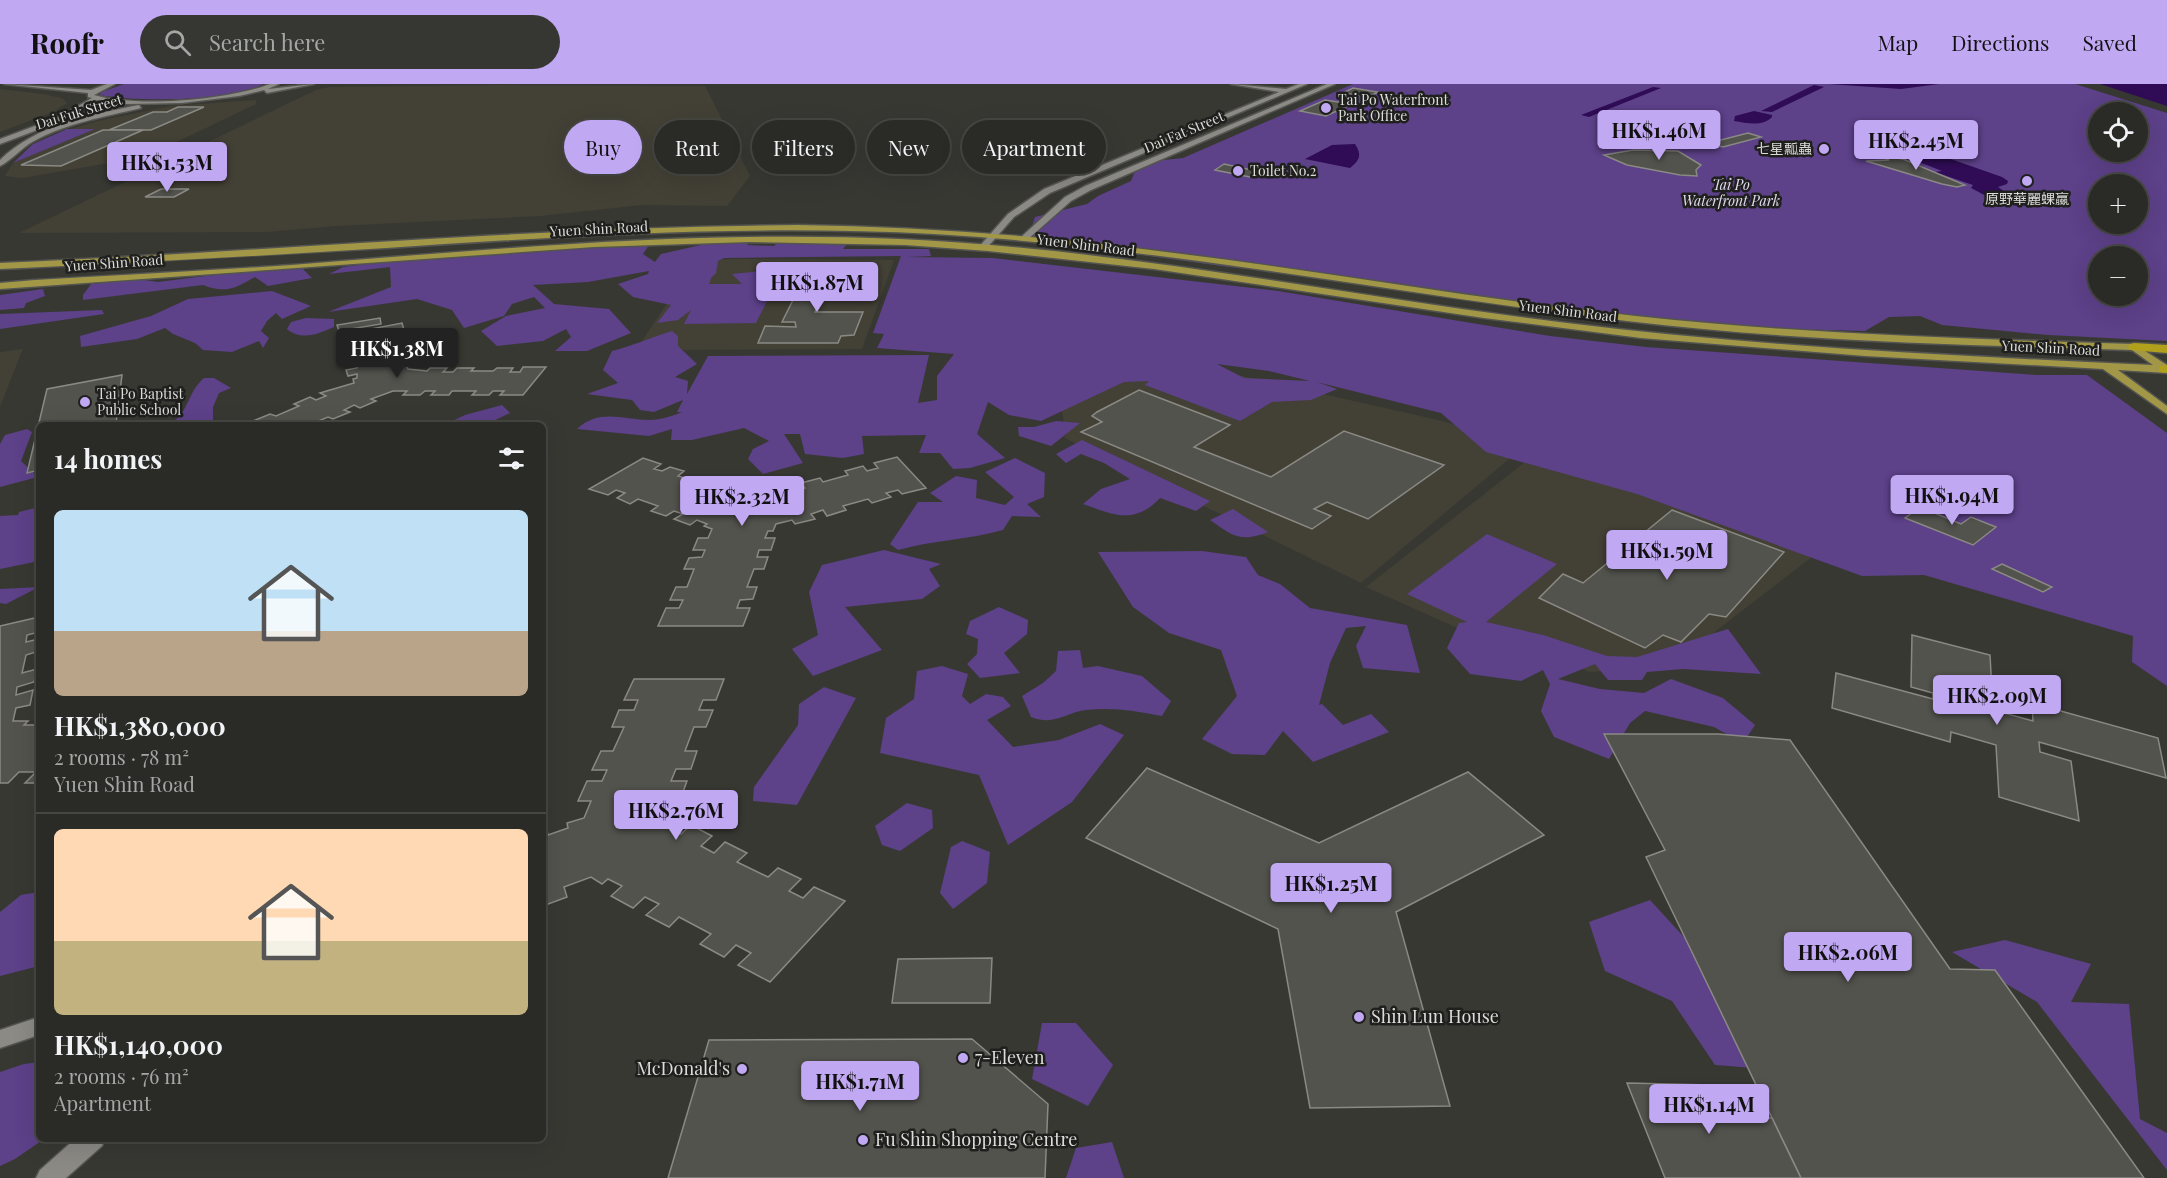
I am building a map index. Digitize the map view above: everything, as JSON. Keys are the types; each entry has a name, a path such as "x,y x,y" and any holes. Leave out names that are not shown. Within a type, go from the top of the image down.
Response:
{"highway":[{"path":"2134,347 2167,349"}],"main road":[{"name":"Yuen Shin Road","path":"0,266 168,259 630,230 838,228 1024,238 1156,253 1567,311 1668,322 1846,335 2134,347"},
{"name":"Yuen Shin Road","path":"0,286 677,240 850,240 981,248 1242,280 1634,334 1761,346 2166,369"},
{"path":"2077,345 2167,411"},
{"path":"2134,347 2166,369"}],"street":[{"path":"7,84 93,95 174,101 202,100 311,84"},
{"name":"Dai Fuk Street","path":"0,142 26,129 71,114 93,95 112,84"},
{"path":"252,93 276,84"},
{"path":"1234,84 1287,91"},
{"name":"Dai Fat Street","path":"981,248 990,235 1025,204 1047,191 1304,84"},
{"name":"Dai Fat Street","path":"1024,238 1068,200 1088,188 1332,84"},
{"name":"Dai Fuk Street","path":"0,164 7,155 27,141 48,132 101,116 174,101"},
{"path":"0,1039 36,1027"},
{"path":"48,1178 89,1142"}],"shaded area":[{"path":"1829,84 1939,84 1901,89"},
{"path":"2100,84 2167,84 2167,106"},
{"path":"1814,85 1824,87 1772,112 1761,111"},
{"path":"705,86 722,120 654,120 654,174 740,174 740,156 750,176 727,206 642,205 540,216 336,226 267,232 19,233 316,90 329,87"},
{"path":"1653,87 1661,88 1589,117 1581,115"},
{"path":"0,89 43,94 62,98 67,103 53,112 0,132"},
{"path":"256,100 256,104 160,150 132,159 22,178 5,176 13,163 93,129 70,129 171,106"},
{"path":"1754,111 1772,115 1772,117 1759,123 1734,121 1735,116"},
{"path":"1355,144 1359,157 1350,168 1305,159 1332,145"},
{"path":"1923,153 1945,157 2002,177 2008,181 2007,184 1998,187 2015,199 2034,203 2033,205 1992,199 1971,188 1973,185 1935,172 1942,171 1919,162 1921,159 1915,155"},
{"path":"696,260 894,260 862,349 636,350"},
{"path":"23,349 21,353 0,407 0,352"},
{"path":"1057,355 1224,372 1434,419 1527,444 1361,583 1065,438"},
{"path":"1543,448 1830,543 1690,651 1637,669 1589,672 1531,643 1491,643 1366,587"}],"green space":[{"path":"124,84 263,84 230,94 183,99 136,99 100,95 101,92"},
{"name":"Tai Po Waterfront Park","path":"1353,84 2075,84 2132,102 2088,102 2088,162 2148,162 2148,107 2167,113 2167,341 2048,335 1942,325 1920,316 1889,317 1865,331 1718,327 1615,321 1358,278 1229,267 1028,239 1035,217 1087,204 1098,196 1131,181 1135,171 1155,161 1183,158"},
{"path":"67,129 95,129 13,163 33,144"},
{"path":"755,237 747,245 774,246 782,237 838,237 849,242 843,249 929,249 931,256 907,257 993,258 1278,291 1550,336 1646,347 2036,375 2087,375 2167,433 2167,686 2132,662 2133,636 1924,575 1862,576 1637,494 1486,452 1441,413 1317,382 1337,389 1311,400 1272,402 1240,421 1145,385 1149,381 1124,382 1041,421 1009,415 988,402 977,434 1005,458 970,468 953,469 940,453 919,453 926,435 862,436 864,454 843,458 805,454 800,434 784,434 803,463 763,474 748,459 753,449 769,441 744,428 692,440 671,440 672,429 649,436 577,429 594,419 603,417 654,420 682,412 677,412 683,400 654,412 640,410 632,400 587,394 618,383 603,370 612,351 672,331 678,336 678,346 697,364 675,377 688,381 687,394 708,356 929,355 918,403 937,400 937,376 954,354 877,348 884,334 873,333 901,256 724,258 718,261 716,273 709,284 742,284 732,274 790,268 790,282 775,285 756,323 684,324 691,310 678,320 657,323 671,305 633,297 618,284 648,274 649,271 588,282 533,285 554,304 609,309 631,333 587,351 555,351 571,337 566,329 543,341 497,346 481,331 506,316 545,308 534,297 512,304 504,316 464,328 452,310 417,299 328,312 391,287 390,267 329,274 343,267 397,260 651,242 643,254 655,262 661,254 714,242","holes":["1217,364 1269,371 1310,381 1244,378"]},
{"path":"303,269 312,278 268,286 255,277 236,287 224,289 203,285 83,300 83,295 91,284 138,279 158,282 237,272"},
{"path":"43,289 45,296 26,303 24,308 0,310 0,295"},
{"path":"272,291 311,306 282,319 276,313 261,331 269,338 263,348 259,341 232,352 203,350 195,343 165,328 137,339 81,347 80,336 151,316 188,299"},
{"path":"102,310 104,314 0,329 0,314"},
{"path":"306,318 334,319 334,327 316,334 304,335 292,333 287,329 291,322"},
{"path":"204,378 214,378 231,388 219,393 213,407 213,421 173,422 182,413 198,384"},
{"path":"502,405 510,413 491,422 450,422 465,415"},
{"path":"1056,421 1080,423 1051,446 1019,436 1018,427 1034,427"},
{"path":"27,429 32,432 21,461 36,478 0,487 0,444 5,435"},
{"path":"1082,440 1210,501 1196,511 1160,498 1142,512 1133,515 1104,512 1083,504 1101,489 1130,479 1104,463 1081,454 1066,463 1056,454"},
{"path":"1015,458 1045,473 1044,497 1027,504 1041,517 1012,516 1003,530 977,536 898,550 890,544 918,502 943,502 930,493 956,476 977,480 976,498 1005,505 1014,497 985,472"},
{"path":"36,508 36,562 0,569 0,516 18,515 19,512"},
{"path":"1233,509 1268,532 1250,537 1237,536 1210,520"},
{"path":"1487,534 1557,564 1486,622 1543,635 1607,656 1637,657 1728,629 1761,674 1683,669 1647,672 1642,680 1608,680 1595,664 1558,679 1600,689 1644,693 1671,679 1723,698 1755,725 1743,743 1714,727 1645,711 1630,723 1609,759 1554,737 1541,711 1550,684 1543,670 1521,681 1470,674 1447,648 1459,623 1467,622 1407,594"},
{"path":"884,550 941,564 929,569 940,586 922,599 845,607 882,650 813,676 792,649 818,635 809,592 822,565"},
{"path":"1202,551 1246,557 1258,575 1280,584 1310,608 1407,625 1420,673 1363,668 1356,646 1366,626 1346,628 1330,663 1319,705 1322,704 1343,725 1371,714 1389,732 1313,762 1283,731 1265,755 1232,754 1202,739 1237,696 1221,650 1169,633 1133,607 1098,552"},
{"path":"36,587 6,604 0,603 0,589"},
{"path":"999,607 1028,620 1027,634 1004,653 1020,673 980,678 967,664 977,654 978,639 966,634 970,621"},
{"path":"1080,650 1083,668 1098,666 1142,676 1171,701 1162,716 1106,709 1086,710 1053,720 1031,717 1022,696 1043,683 1056,671 1058,651"},
{"path":"942,666 968,674 962,696 970,704 986,694 1003,697 1011,706 987,720 1013,747 1059,740 1100,724 1124,735 1072,802 1008,845 979,775 880,753 886,718 914,699 917,671"},
{"path":"824,687 856,698 797,805 753,801 754,787 798,725 799,704"},
{"path":"907,803 932,810 933,828 900,851 882,845 875,826"},
{"path":"962,841 990,852 987,883 953,909 940,893 951,847"},
{"path":"36,892 36,967 0,976 0,912 21,895"},
{"path":"1650,900 1716,972 1768,1069 1715,1065 1672,1001 1605,971 1589,922"},
{"path":"2005,940 2091,964 2071,1002 2129,1004 2140,1119 2167,1133 2167,1170 2037,1002 1952,952"},
{"path":"1042,1023 1076,1023 1113,1065 1088,1106 1032,1079"},
{"path":"36,1062 36,1142 40,1142 0,1166 0,1072"},
{"path":"1112,1142 1124,1178 1066,1178 1076,1148"}],"building":[{"path":"1353,88 1378,92 1368,97 1343,93"},
{"name":"Tai Po Waterfront Park Office","path":"1325,100 1352,104 1326,116 1300,111"},
{"path":"178,107 204,107 151,130 109,130 153,112 167,112"},
{"path":"103,130 143,130 61,166 21,165"},
{"path":"1748,133 1761,137 1723,147 1709,143"},
{"path":"1633,150 1678,151 1701,165 1696,170 1697,176 1680,175 1627,165 1604,155"},
{"path":"1880,156 1903,159 1965,185 1957,187 1942,184 1866,161 1889,160"},
{"name":"Toilet No.2","path":"1224,164 1261,172 1250,177 1215,170"},
{"path":"161,189 189,189 174,197 145,197"},
{"path":"806,274 876,274 872,284 827,285 815,312 863,312 854,335 841,336 838,343 758,343 765,326 796,327 795,322 782,322"},
{"path":"380,318 381,324 339,331 337,325"},
{"path":"402,323 404,330 395,332 396,335 405,334 407,339 399,341 402,349 410,347 412,353 402,355 403,359 413,357 415,363 406,364 408,369 427,371 430,368 447,368 443,372 453,372 457,368 474,368 471,371 493,371 497,368 513,368 510,372 520,372 523,367 546,367 523,395 500,395 504,391 493,391 489,395 472,395 476,391 452,391 449,395 431,395 435,391 425,391 420,395 403,395 407,391 393,391 371,399 376,401 360,408 354,405 344,410 350,412 333,419 328,417 316,422 253,421 270,414 276,416 299,406 294,404 310,397 316,400 326,396 320,393 354,383 353,379 357,378 357,374 348,376 346,370 357,368 356,364 346,366 344,360 353,358 351,350 342,352 341,346 351,344 350,340 341,342 339,335"},
{"path":"122,375 116,422 39,422 47,389"},
{"path":"1139,390 1230,425 1194,447 1271,477 1344,431 1444,465 1368,519 1327,502 1314,509 1331,516 1312,529 1081,432 1102,422 1092,416 1097,412"},
{"path":"36,435 36,471 27,473"},
{"path":"897,457 926,488 902,494 898,490 886,493 891,497 872,503 868,499 843,506 846,510 827,516 823,510 811,514 815,519 795,524 792,520 776,524 773,531 768,531 765,538 775,538 771,550 759,550 757,557 768,557 764,569 754,569 747,587 757,587 753,599 740,600 737,608 750,608 743,626 658,626 666,608 679,608 683,600 670,600 676,587 687,587 694,569 684,569 689,558 702,557 705,550 693,550 698,538 708,538 712,529 697,520 690,525 674,519 683,514 674,511 666,516 651,511 658,506 638,499 630,504 617,498 625,493 616,490 608,495 589,489 643,458 661,464 654,469 662,471 670,467 684,471 678,476 697,482 704,478 718,483 711,488 720,491 727,486 742,491 735,495 748,499 759,496 761,499 774,495 771,491 790,486 793,491 805,488 801,483 820,478 823,482 848,475 845,471 863,466 867,471 878,468 874,463"},
{"path":"1920,507 1961,524 1971,517 1996,527 1973,545 1905,518"},
{"path":"1672,510 1784,552 1726,617 1709,614 1681,642 1663,635 1645,648 1539,598 1563,574 1583,583"},
{"path":"2002,564 2052,587 2043,592 1992,569"},
{"path":"36,618 36,633 27,635 26,642 36,640 36,652 26,655 22,673 36,669 34,682 17,687 16,695 33,690 30,705 16,708 13,721 28,721 24,725 36,725 36,772 19,772 8,783 0,783 0,626"},
{"path":"1912,635 1990,655 1993,710 2033,721 2032,703 2158,738 2166,778 2039,742 2040,752 2071,761 2079,821 1999,797 1996,745 1951,732 1950,742 1832,708 1836,673 1933,699 1933,693 1911,687"},
{"path":"634,679 724,679 716,700 703,700 699,710 713,710 706,727 694,727 685,751 697,751 691,769 676,769 671,781 687,781 680,800 666,800 662,814 668,814 664,826 681,834 691,825 712,836 701,846 714,853 725,842 747,853 737,862 768,877 778,868 801,879 789,891 803,898 814,887 845,901 770,982 738,965 751,953 736,945 724,957 700,944 711,934 679,917 669,927 646,915 659,904 645,897 633,908 611,896 622,886 608,879 602,884 591,877 564,887 567,897 546,905 546,826 548,835 568,828 567,823 584,818 591,801 578,801 587,781 602,781 607,770 592,770 601,751 613,751 624,727 612,727 619,710 634,710 638,700 624,700"},
{"path":"1604,734 1718,734 1790,740 1950,969 1995,970 2144,1178 1801,1178 1646,857 1665,850"},
{"name":"Shin Lun House","path":"1147,768 1319,843 1468,772 1544,835 1396,912 1450,1106 1310,1108 1278,929 1086,838"},
{"path":"36,772 36,783 25,783"},
{"path":"992,958 990,1003 892,1003 898,959"},
{"name":"Fu Shin Shopping Centre","path":"972,1039 1048,1104 1045,1178 668,1178 709,1040"},
{"path":"1627,1083 1711,1085 1751,1118 1772,1118 1801,1178 1665,1178"}],"place":[{"name":"Tai Po Waterfront Park Office","path":"1326,108"},
{"name":"七星瓢蟲","path":"1824,149"},
{"name":"Toilet No.2","path":"1238,171"},
{"name":"原野華麗蜾蠃","path":"2027,181"},
{"name":"Tai Po Baptist Public School","path":"85,402"},
{"name":"Shin Lun House","path":"1359,1017"},
{"name":"7-Eleven","path":"963,1058"},
{"name":"McDonald's","path":"742,1069"},
{"name":"Fu Shin Shopping Centre","path":"863,1140"}]}
